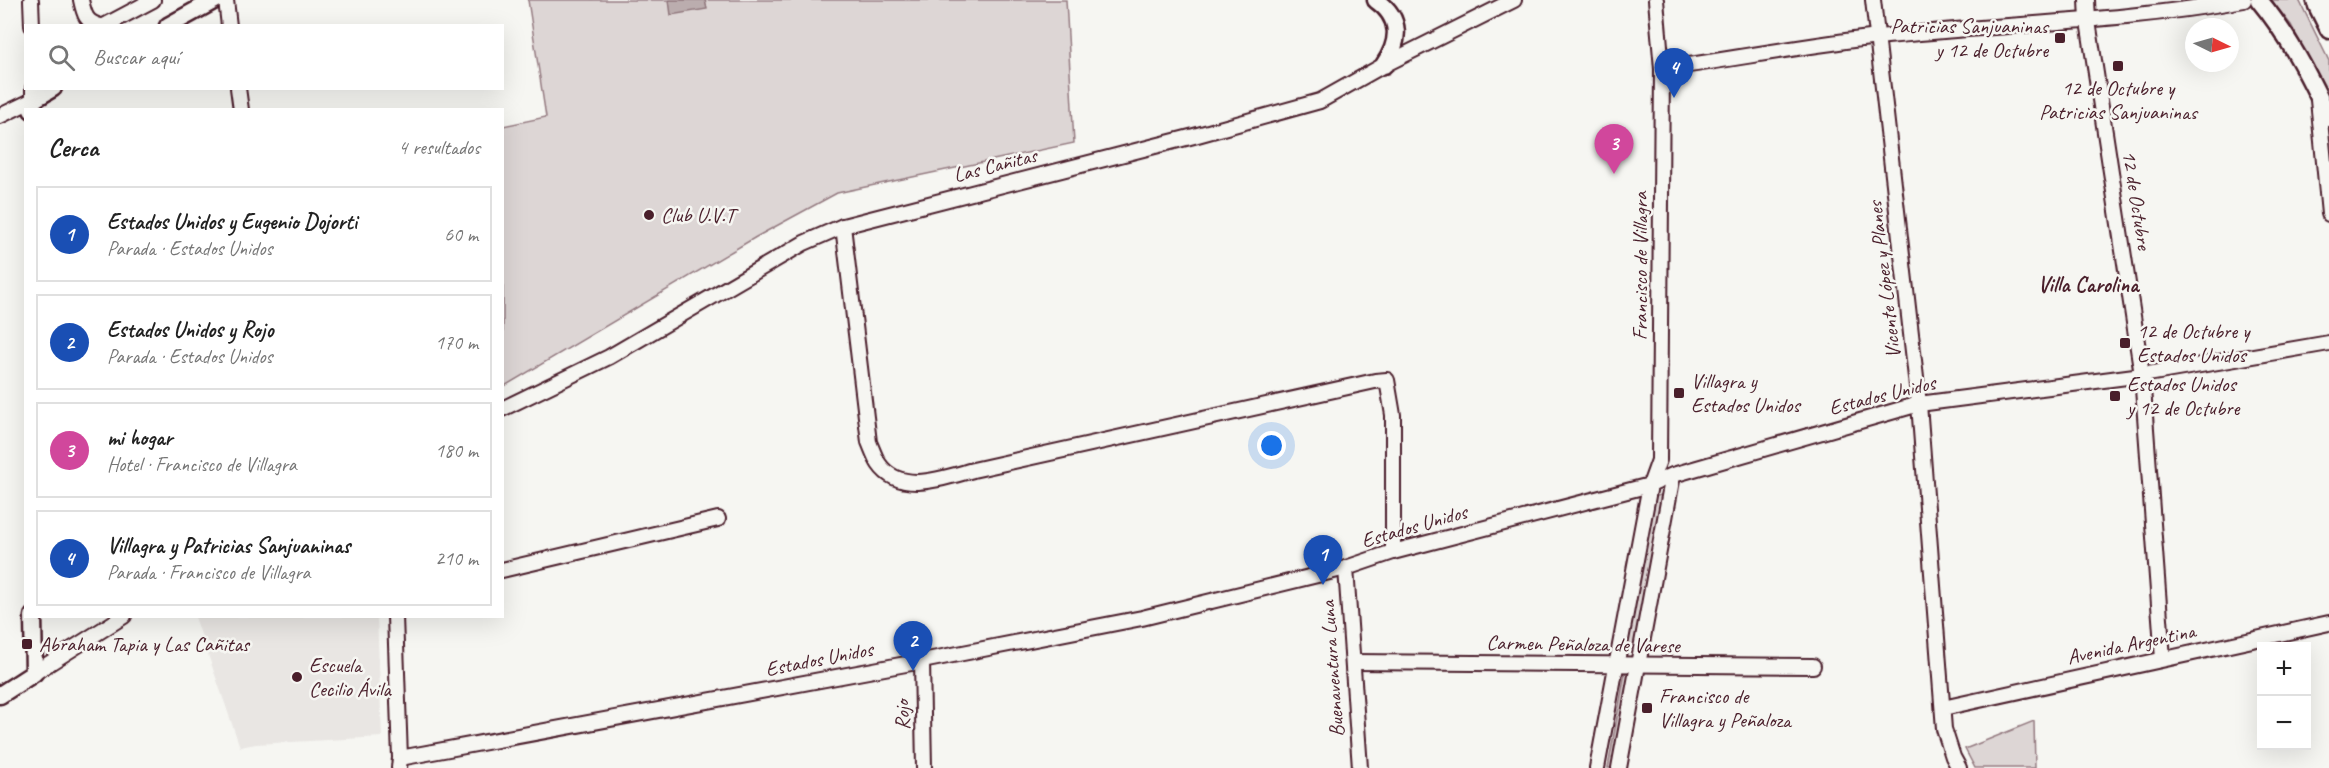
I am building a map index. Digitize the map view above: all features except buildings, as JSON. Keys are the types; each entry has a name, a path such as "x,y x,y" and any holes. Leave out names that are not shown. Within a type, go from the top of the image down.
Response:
{"highway":[{"path":"2319,0 2329,15"}],"street":[{"path":"31,0 32,24"},
{"path":"81,0 84,14 90,23 94,24"},
{"path":"107,24 153,0"},
{"path":"172,24 215,0"},
{"path":"226,0 229,24"},
{"path":"1376,0 1388,11 1396,29 1395,46 1384,65"},
{"name":"Las Cañitas","path":"504,408 609,357 804,243 843,226 1194,136 1320,101 1384,65 1514,0"},
{"name":"Francisco de Villagra","path":"1597,768 1650,485 1659,460 1662,69 1656,0"},
{"name":"Vicente López y Planes","path":"1874,0 1919,404 1944,729 1959,768"},
{"name":"12 de Octubre","path":"2087,0 2088,21 2142,375 2163,658"},
{"path":"1662,69 1877,37 2088,21 2244,0"},
{"path":"2259,0 2280,26 2329,118"},
{"path":"2314,0 2329,30"},
{"path":"0,116 49,90"},
{"path":"238,90 241,108"},
{"path":"2317,93 2329,214"},
{"path":"843,226 869,442 879,465 893,477 913,482 932,481 972,470 1387,380 1393,415 1393,552"},
{"name":"Estados Unidos","path":"399,763 1142,618 1346,568 1393,552 1650,485 1673,475 1919,404 2142,375 2329,343"},
{"path":"1619,768 1673,475 1659,460"},
{"path":"504,570 718,519"},
{"name":"Buenaventura Luna","path":"1346,568 1360,768"},
{"path":"33,618 34,673"},
{"path":"0,695 121,618"},
{"path":"395,618 399,763"},
{"name":"Avenida Argentina","path":"1942,708 2329,623"},
{"name":"Rojo","path":"922,661 924,768"},
{"name":"Carmen Peñaloza de Varese","path":"1353,662 1814,666"}],"shaded area":[{"name":"Club U.V.T","path":"528,0 1066,0 1074,143 837,193 756,237 504,386 504,126 546,117"},
{"path":"669,0 705,0 707,9 671,15"},
{"path":"2271,0 2299,0 2329,61 2329,98 2291,25"},
{"path":"1664,494 1635,646 1627,646 1654,497"},
{"name":"Escuela Cecilio Ávila","path":"195,618 377,618 382,737 256,744 240,747"},
{"path":"1633,672 1616,768 1608,768 1625,673"},
{"path":"2034,721 2035,768 1975,768 1965,749"}],"place":[{"name":"Patricias Sanjuaninas y 12 de Octubre","path":"2060,38"},
{"name":"12 de Octubre y Patricias Sanjuaninas","path":"2118,66"},
{"name":"Villagra y Patricias Sanjuaninas","path":"1674,98"},
{"name":"mi hogar","path":"1614,174"},
{"name":"Club U.V.T","path":"649,215"},
{"name":"12 de Octubre y Estados Unidos","path":"2125,343"},
{"name":"Villagra y Estados Unidos","path":"1679,393"},
{"name":"Estados Unidos y 12 de Octubre","path":"2115,396"},
{"name":"Estados Unidos y Eugenio Dojorti","path":"1323,585"},
{"name":"Abraham Tapia y Las Cañitas","path":"27,644"},
{"name":"Estados Unidos y Rojo","path":"913,671"},
{"name":"Escuela Cecilio Ávila","path":"297,677"},
{"name":"Francisco de Villagra y Peñaloza","path":"1647,708"}],"district":[{"name":"Villa Carolina","path":"2088,285"}]}
